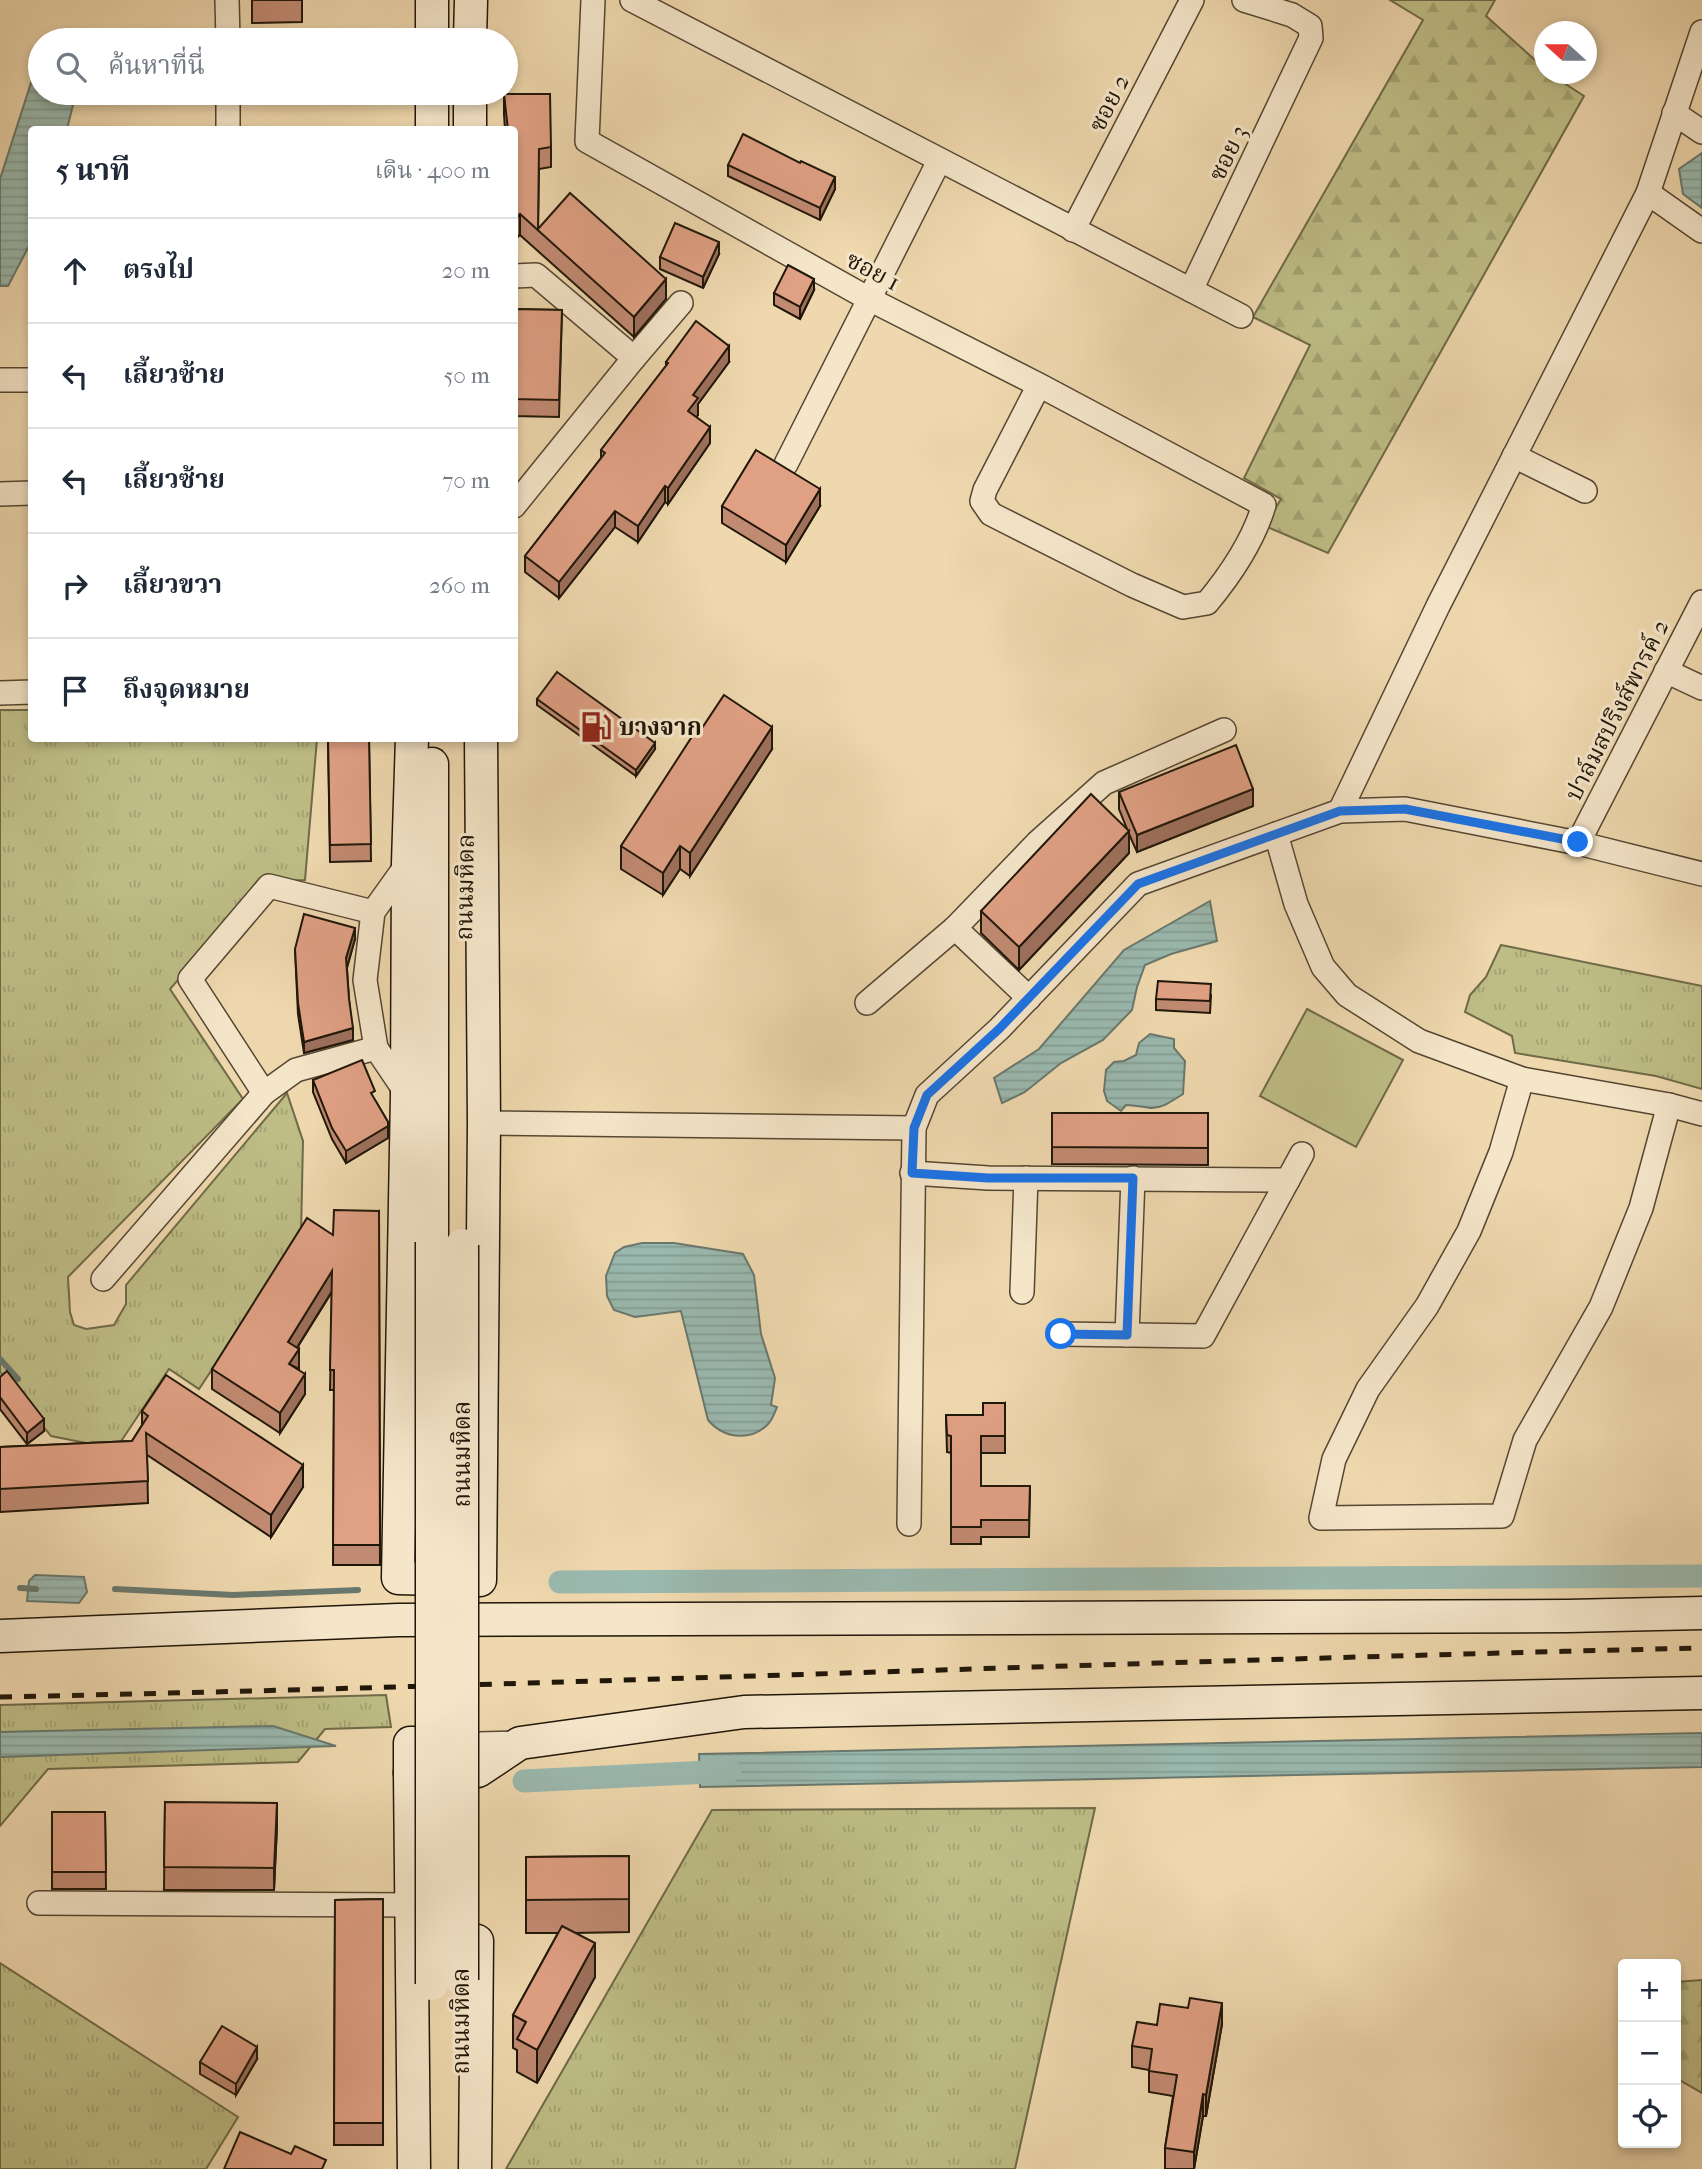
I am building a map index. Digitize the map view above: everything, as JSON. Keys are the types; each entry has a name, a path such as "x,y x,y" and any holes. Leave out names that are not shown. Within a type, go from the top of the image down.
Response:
{"main road":[{"path":"432,0 432,28"},
{"path":"470,28 471,0"},
{"path":"432,105 432,126"},
{"path":"470,105 470,126"},
{"path":"398,1620 412,742"},
{"name":"ถนนมหิดล","path":"432,742 447,1243 447,1982 461,2169"},
{"name":"ถนนมหิดล","path":"447,1243 467,742"},
{"path":"481,742 484,1123 481,1620"},
{"path":"398,1578 480,1580"},
{"path":"0,1636 398,1620 1554,1616 1702,1613"},
{"path":"414,2169 410,1773 478,1757 520,1743 744,1712 1702,1693"},
{"path":"475,2169 478,1757"},
{"name":"ถนนมหิดล","path":"429,2169 447,1982"}],"street":[{"path":"228,0 228,28"},
{"name":"ซอย 1","path":"593,0 587,141 869,299 1039,385 1264,505 1258,525 1230,575 1207,603 1183,607 1132,585 991,514 982,501 985,490 1039,385"},
{"path":"632,0 1241,316"},
{"name":"ซอย 2","path":"1073,230 1192,0"},
{"name":"ซอย 3","path":"1191,290 1311,38 1310,26 1293,15 1244,0"},
{"path":"1340,811 1438,606 1648,193 1702,32"},
{"path":"228,105 228,126"},
{"path":"1674,113 1702,132"},
{"path":"786,464 939,161"},
{"path":"1648,193 1702,231"},
{"path":"518,276 536,275 634,358"},
{"path":"518,501 681,303"},
{"path":"0,380 28,380"},
{"path":"1514,456 1585,491"},
{"path":"0,494 28,493"},
{"name":"ปาล์มสปริงส์พารค์ 2","path":"1578,842 1702,602"},
{"path":"1666,671 1702,688"},
{"path":"0,693 28,692"},
{"path":"867,1003 955,928 1038,842 1104,783 1223,730"},
{"path":"909,1524 914,1128 927,1095 1029,998 1138,884 1340,811 1405,809 1578,842 1702,874"},
{"path":"1276,834 1296,904 1323,967 1347,995 1419,1041 1522,1079 1670,1105 1702,1114"},
{"path":"407,1094 376,1048 365,980 373,912 408,863"},
{"path":"264,1093 190,979 269,886 373,912"},
{"path":"955,928 1029,998"},
{"path":"103,1279 264,1093 296,1070 376,1048"},
{"path":"1522,1079 1501,1152 1469,1231 1427,1306 1368,1389 1334,1459 1321,1518 1502,1516 1525,1440 1601,1307 1641,1208 1670,1105"},
{"path":"484,1123 914,1128"},
{"path":"1061,1334 1203,1336 1303,1154"},
{"path":"912,1173 988,1178 1288,1180"},
{"path":"1022,1292 1026,1178"},
{"path":"1127,1335 1133,1178"},
{"path":"39,1903 412,1905"}],"green space":[{"path":"1390,0 1495,0 1486,16 1534,59 1534,84 1565,84 1584,96 1328,553 1265,526 1281,499 1244,478 1310,345 1253,317 1423,20"},
{"path":"0,710 28,710 28,742 317,742 305,880 265,881 170,989 243,1099 68,1277 70,1312 74,1325 86,1329 114,1325 126,1304 126,1285 287,1093 303,1141 301,1235 199,1389 169,1369 116,1449 51,1436 0,1372"},
{"path":"1501,945 1702,986 1702,1089 1656,1076 1515,1053 1512,1036 1465,1012 1470,995 1486,977"},
{"path":"1307,1009 1403,1060 1356,1147 1260,1096"},
{"path":"386,1695 391,1727 325,1729 298,1762 48,1769 0,1826 0,1705"},
{"path":"1095,1808 1015,2169 506,2169 712,1810"},
{"path":"0,1963 238,2117 206,2169 0,2169"},
{"path":"1702,1980 1702,2093 1681,2081 1681,1982"}],"water":[{"path":"28,92 28,105 73,105 68,126 28,126 28,248 8,286 0,286 0,179"},
{"path":"1702,153 1702,208 1683,194 1679,169"},
{"path":"1210,901 1217,941 1171,954 1145,965 1132,1010 1103,1040 1061,1063 1025,1092 1002,1103 994,1078 1039,1049 1124,950"},
{"path":"1150,1034 1174,1039 1174,1048 1185,1061 1183,1094 1159,1107 1126,1105 1121,1111 1107,1101 1104,1091 1106,1070 1114,1062 1136,1055 1139,1043"},
{"path":"642,1243 674,1243 743,1254 754,1275 761,1334 775,1378 771,1405 777,1407 770,1421 762,1429 738,1436 722,1431 708,1420 681,1311 635,1317 614,1310 607,1296 606,1276 615,1253 624,1247"},
{"path":"35,1575 84,1577 87,1592 79,1603 27,1601 29,1581"},
{"path":"273,1726 336,1746 0,1757 0,1732"},
{"path":"1702,1733 1702,1767 700,1787 699,1754"}],"building":[{"path":"518,94 550,94 551,147 539,149 538,229 570,193 666,279 634,317 520,214 518,216 518,126 508,126 505,105 518,105"},
{"path":"743,134 800,163 801,161 835,177 820,208 728,165"},
{"path":"675,223 719,242 703,277 660,257"},
{"path":"788,265 814,279 800,307 774,293"},
{"path":"518,309 562,310 559,400 518,399"},
{"path":"696,321 729,346 693,395 698,398 688,411 710,427 638,526 615,511 559,582 525,556 605,453 601,450 668,363 666,362"},
{"path":"756,450 820,489 786,545 722,506"},
{"name":"บางจาก","path":"557,672 655,743 636,770 537,699"},
{"path":"724,695 772,727 690,853 680,846 663,873 621,846 695,732 698,734"},
{"path":"328,742 369,742 371,844 330,845"},
{"path":"1236,745 1253,789 1137,835 1119,792"},
{"path":"1091,794 1129,831 1019,947 981,911"},
{"path":"304,914 355,928 346,958 353,1028 304,1042 298,1003 295,949"},
{"path":"1158,981 1211,984 1210,1001 1156,999"},
{"path":"362,1060 375,1091 371,1093 388,1126 346,1151 332,1128 313,1080"},
{"path":"1052,1113 1208,1113 1208,1148 1052,1147"},
{"path":"334,1210 379,1211 380,1545 333,1545 334,1370 330,1370 332,1271 288,1342 299,1349 289,1364 305,1374 280,1413 212,1369 307,1218 333,1235"},
{"path":"7,1371 44,1419 27,1433 0,1397 0,1377"},
{"path":"166,1375 303,1465 271,1515 146,1433 148,1481 0,1489 0,1447 132,1441 148,1416 142,1411"},
{"path":"983,1403 1005,1403 1005,1436 981,1436 981,1486 1030,1486 1029,1520 981,1520 981,1527 951,1527 951,1436 947,1435 946,1415 983,1415"},
{"path":"165,1802 277,1803 274,1868 164,1867"},
{"path":"52,1812 105,1812 106,1872 52,1872"},
{"path":"629,1856 629,1899 526,1900 526,1857"},
{"path":"383,1899 383,2123 334,2123 335,1900"},
{"path":"562,1926 595,1943 537,2050 517,2039 526,2022 513,2015"},
{"path":"1190,1998 1222,2003 1194,2152 1165,2148 1177,2075 1149,2071 1152,2049 1132,2046 1137,2022 1157,2025 1160,2004 1188,2008"},
{"path":"222,2026 257,2047 236,2084 200,2062"},
{"path":"240,2132 291,2154 295,2146 326,2160 322,2169 224,2169"}],"waterway":[{"path":"0,1359 18,1379"},
{"path":"560,1582 1702,1576"},
{"path":"20,1588 36,1589"},
{"path":"115,1589 233,1595 358,1590"},
{"path":"524,1781 730,1771"}],"railway":[{"path":"0,1697 1702,1648"}],"place":[{"name":"บางจาก","path":"596,727"}],"route":[{"path":"1061,1334 1127,1335 1133,1178 988,1178 912,1173 914,1128 927,1095 999,1029 1138,884 1340,811 1405,809 1578,842"}]}
